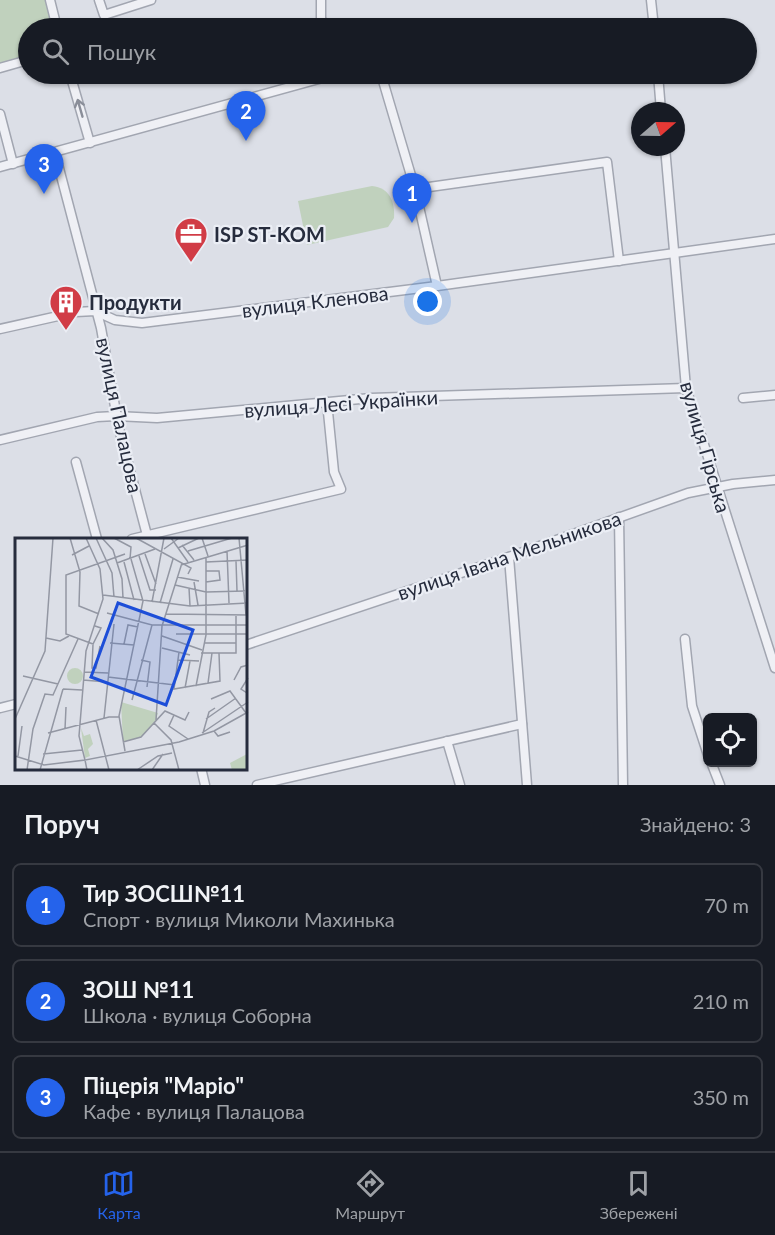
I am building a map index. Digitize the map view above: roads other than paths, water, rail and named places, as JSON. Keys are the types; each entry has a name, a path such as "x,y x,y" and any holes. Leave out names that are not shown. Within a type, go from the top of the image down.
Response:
{"street":[{"path":"50,0 54,18"},
{"path":"99,0 104,15 151,0"},
{"path":"321,0 321,18"},
{"path":"651,0 653,18"},
{"path":"0,68 18,63"},
{"path":"73,84 90,143"},
{"path":"0,167 301,84"},
{"path":"384,84 415,189 437,286"},
{"path":"659,84 661,102"},
{"path":"0,114 13,164"},
{"name":"вулиця Палацова","path":"55,153 101,328 116,416 148,537"},
{"name":"вулиця Гірська","path":"666,156 686,388 775,668"},
{"path":"415,189 607,162 619,261"},
{"name":"вулиця Кленова","path":"0,329 76,312 95,311 115,321 142,323 437,286 775,239"},
{"name":"вулиця Лесі Українки","path":"0,440 97,417 157,418 371,398 686,388"},
{"path":"743,398 775,395"},
{"path":"148,537 341,489 334,472 327,402"},
{"path":"76,462 97,538"},
{"name":"вулиця Івана Мельникова","path":"248,644 508,557 688,493 775,480"},
{"path":"619,517 622,785"},
{"path":"508,557 527,785"},
{"path":"685,639 692,706 703,740"},
{"path":"0,708 15,704"},
{"path":"257,785 522,724"},
{"path":"447,741 460,785"},
{"path":"713,767 720,785"},
{"path":"201,770 205,785"}],"place":[{"name":"ЗОШ №11","path":"246,141"},
{"name":"Піцерія \"Маріо\"","path":"44,194"},
{"name":"Тир ЗОСШ№11","path":"412,223"},
{"name":"ISP ST-KOM","path":"191,263"},
{"name":"Продукти","path":"66,331"}]}
